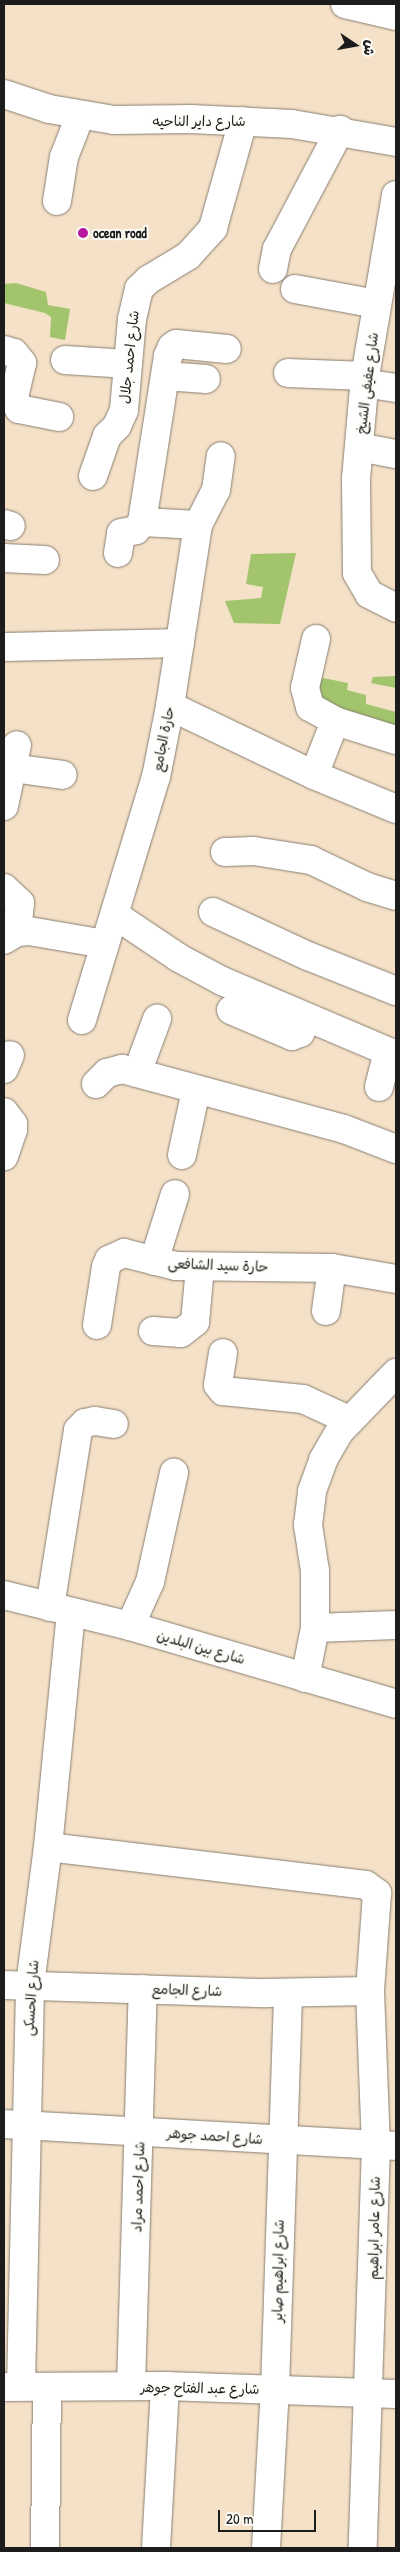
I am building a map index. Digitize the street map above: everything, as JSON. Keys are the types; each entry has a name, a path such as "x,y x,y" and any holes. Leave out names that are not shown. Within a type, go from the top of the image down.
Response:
{"street":[{"path":"345,4 396,16"},
{"name":"شارع داير الناحيه","path":"4,94 80,116 152,121 191,118 243,121 340,130 396,142"},
{"path":"57,201 64,157 80,116"},
{"name":"شارع احمد جلال","path":"93,476 107,436 117,426 124,410 132,319 139,289 148,280 188,256 213,228 243,121"},
{"path":"273,270 276,249 340,130"},
{"name":"شارع عفيفى الشيخ","path":"396,200 365,380 359,447 357,573 369,594 396,608"},
{"path":"295,289 377,304"},
{"path":"118,553 121,533 136,530 142,522 168,356 176,344 227,349"},
{"path":"4,350 14,353 22,362 14,397 19,408 59,417"},
{"path":"65,360 128,364"},
{"path":"288,373 365,380 396,388"},
{"path":"165,376 206,379"},
{"path":"117,426 157,432"},
{"path":"359,447 396,454"},
{"name":"حارة الجامع","path":"82,1020 156,777 170,706 198,525 216,490 221,456"},
{"path":"142,522 198,525"},
{"path":"4,558 45,560"},
{"path":"316,639 306,698 318,713 335,721 396,740"},
{"path":"4,648 180,643"},
{"path":"170,706 314,775 396,809"},
{"path":"314,775 335,721"},
{"path":"4,806 14,756 63,775"},
{"path":"225,852 264,852 310,860 367,887 396,896"},
{"path":"4,888 20,903 10,936"},
{"path":"213,912 308,956 396,992"},
{"path":"114,915 222,981 392,1054 379,1087"},
{"path":"10,936 29,931 105,944"},
{"path":"231,1010 292,1036 300,1033 307,1017"},
{"path":"137,1073 157,1019"},
{"path":"96,1084 108,1073 122,1069 344,1129 396,1149"},
{"path":"182,1154 196,1090"},
{"path":"4,1112 10,1118 13,1130 4,1156"},
{"path":"154,1261 175,1194"},
{"name":"حارة سيد الشافعى","path":"97,1325 109,1260 124,1253 154,1261 200,1267 332,1268 396,1280"},
{"path":"153,1331 182,1332 195,1322 200,1267"},
{"path":"326,1311 332,1268"},
{"path":"223,1353 218,1385 223,1391 303,1399 349,1420"},
{"path":"305,1678 314,1628 314,1571 308,1525 312,1491 323,1460 349,1420 396,1373"},
{"name":"شارع الحسكى","path":"12,2386 17,1985 48,1847 60,1610 78,1430 86,1423 95,1421 114,1424"},
{"path":"130,1626 150,1582 174,1472"},
{"name":"شارع بين البلدين","path":"4,1595 130,1626 396,1704"},
{"path":"314,1628 396,1626"},
{"name":"شارع عامر ابراهيم","path":"48,1847 366,1886 377,1893 378,1908 370,1991 386,2146 383,2393 363,2548"},
{"name":"شارع الجامع","path":"17,1985 288,1993 370,1991"},
{"name":"شارع احمد مراد","path":"131,2386 144,1989"},
{"name":"شارع ابراهيم صابر","path":"266,2548 275,2389 288,1993"},
{"name":"شارع احمد جوهر","path":"14,2125 386,2146"},
{"name":"شارع عبد الفتاح جوهر","path":"12,2386 48,2388 165,2386 383,2393"},
{"path":"156,2548 165,2386"},
{"path":"44,2548 48,2388"}],"green space":[{"path":"16,283 46,292 48,305 70,309 65,340 50,337 51,317 45,313 4,303 4,284"},
{"path":"296,553 280,624 234,623 225,601 261,598 263,587 246,584 251,554"},
{"path":"313,676 348,683 347,690 366,695 366,704 396,712 396,726 315,707"},
{"path":"396,676 396,688 371,683 373,677"}],"place":[{"name":"ocean road","path":"83,233"}]}
